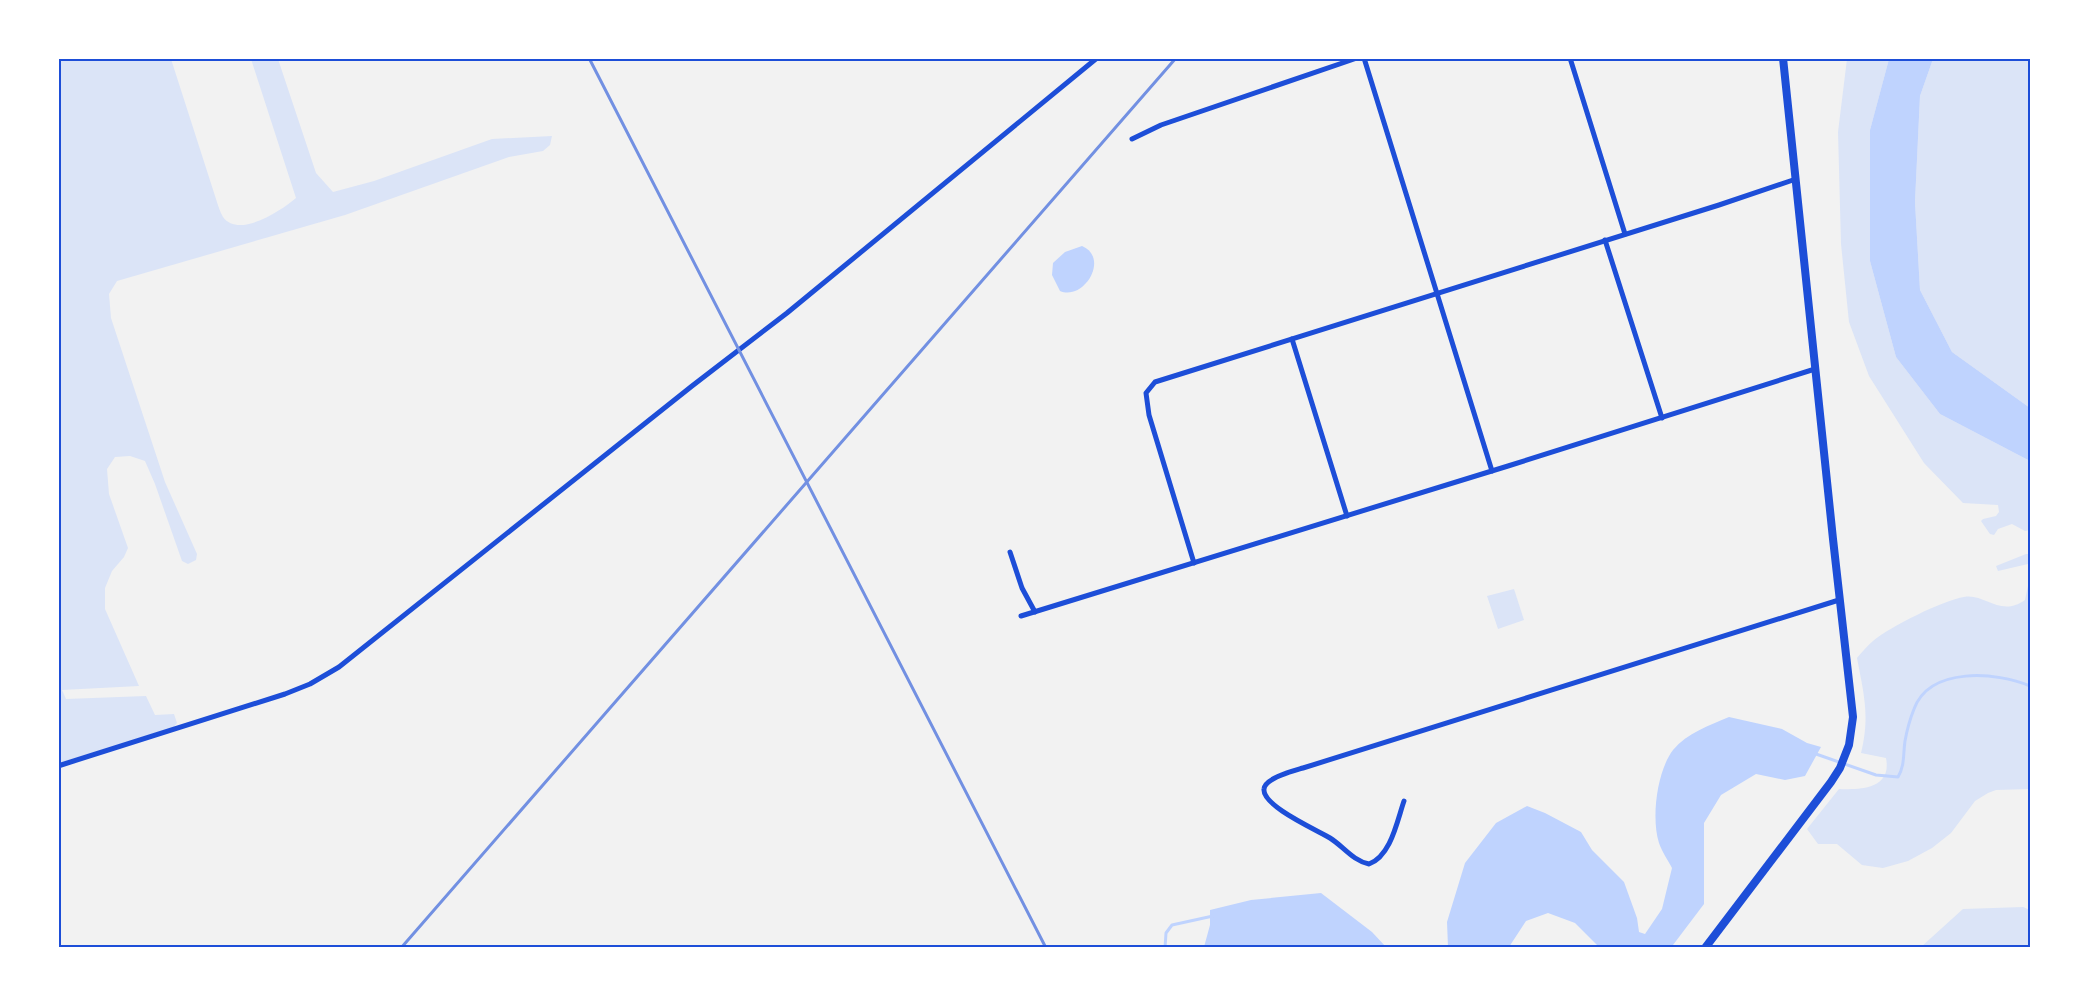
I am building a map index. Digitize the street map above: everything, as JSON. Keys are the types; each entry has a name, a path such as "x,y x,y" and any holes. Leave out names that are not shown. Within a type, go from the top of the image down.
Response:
{"main road":[{"path":"1705,948 1840,768 1849,745 1853,717 1783,58"}],"street":[{"path":"58,766 285,694 310,684 339,667 787,313 1097,58"},
{"path":"1132,138 1357,58"},
{"path":"1364,58 1492,471"},
{"path":"1570,58 1625,234"},
{"path":"1194,563 1145,398 1147,389 1155,382 1796,179"},
{"path":"1605,240 1662,418"},
{"path":"1292,339 1347,516"},
{"path":"1022,616 1815,369"},
{"path":"1010,552 1022,588 1035,612"},
{"path":"1404,801 1382,856 1369,864 1358,860 1330,838 1274,805 1264,795 1264,788 1268,782 1303,768 1839,600"}],"shaded area":[{"path":"59,59 171,59 220,211 230,223 239,225 249,224 271,215 296,198 251,59 278,59 316,173 333,192 374,181 492,139 552,136 550,145 543,151 509,157 345,215 117,281 109,294 111,318 165,482 197,554 196,560 188,564 182,561 145,461 130,456 115,457 107,469 109,494 128,548 124,557 112,571 105,588 105,609 139,686 62,690 66,699 146,696 155,715 174,714 177,723 174,727 59,763"},
{"path":"1847,59 1889,59 1870,130 1870,261 1896,357 1940,414 2030,461 2030,530 2025,531 2012,524 1998,529 1994,535 1990,534 1981,521 1996,516 1999,512 1998,505 1963,503 1924,463 1869,376 1849,322 1841,244 1838,132"},
{"path":"1933,59 2030,59 2030,408 1952,352 1920,290 1915,202 1920,96"},
{"path":"2030,554 2030,789 1996,790 1988,793 1975,801 1951,833 1932,848 1908,861 1883,868 1862,865 1837,844 1818,844 1807,829 1839,789 1873,786 1880,782 1887,768 1886,758 1861,753 1866,716 1857,658 1881,635 1955,599 1979,598 2008,607 2025,600 2029,581 2028,564 1998,571 1996,566"},
{"path":"1514,589 1524,620 1498,629 1487,596"},
{"path":"2023,907 2030,910 2030,947 1921,947 1963,909"}],"water":[{"path":"1889,59 1933,59 1920,96 1915,202 1920,290 1952,352 2030,408 2030,461 1940,414 1896,357 1870,261 1870,130"},
{"path":"1082,246 1090,252 1094,260 1091,277 1078,290 1060,291 1052,275 1053,263 1065,252"},
{"path":"1729,717 1782,729 1807,743 1821,747 1805,776 1785,780 1756,774 1721,795 1704,823 1704,904 1673,945 1669,948 1599,947 1575,923 1548,913 1526,921 1509,947 1448,947 1447,922 1465,863 1496,823 1527,806 1581,832 1592,850 1624,882 1637,918 1639,932 1645,934 1662,909 1672,868 1660,846 1656,821 1659,782 1667,759 1685,739"},
{"path":"1321,893 1372,932 1386,947 1204,947 1210,925 1210,910 1251,900"}],"waterway":[{"path":"1816,754 1876,775 1898,777 1903,764 1905,741 1914,709 1922,695 1934,685 1949,679 1983,676 2016,681 2030,686"},
{"path":"1165,948 1166,933 1172,925 1213,916"}],"railway":[{"path":"589,58 1046,948"},
{"path":"401,948 1176,58"}]}
